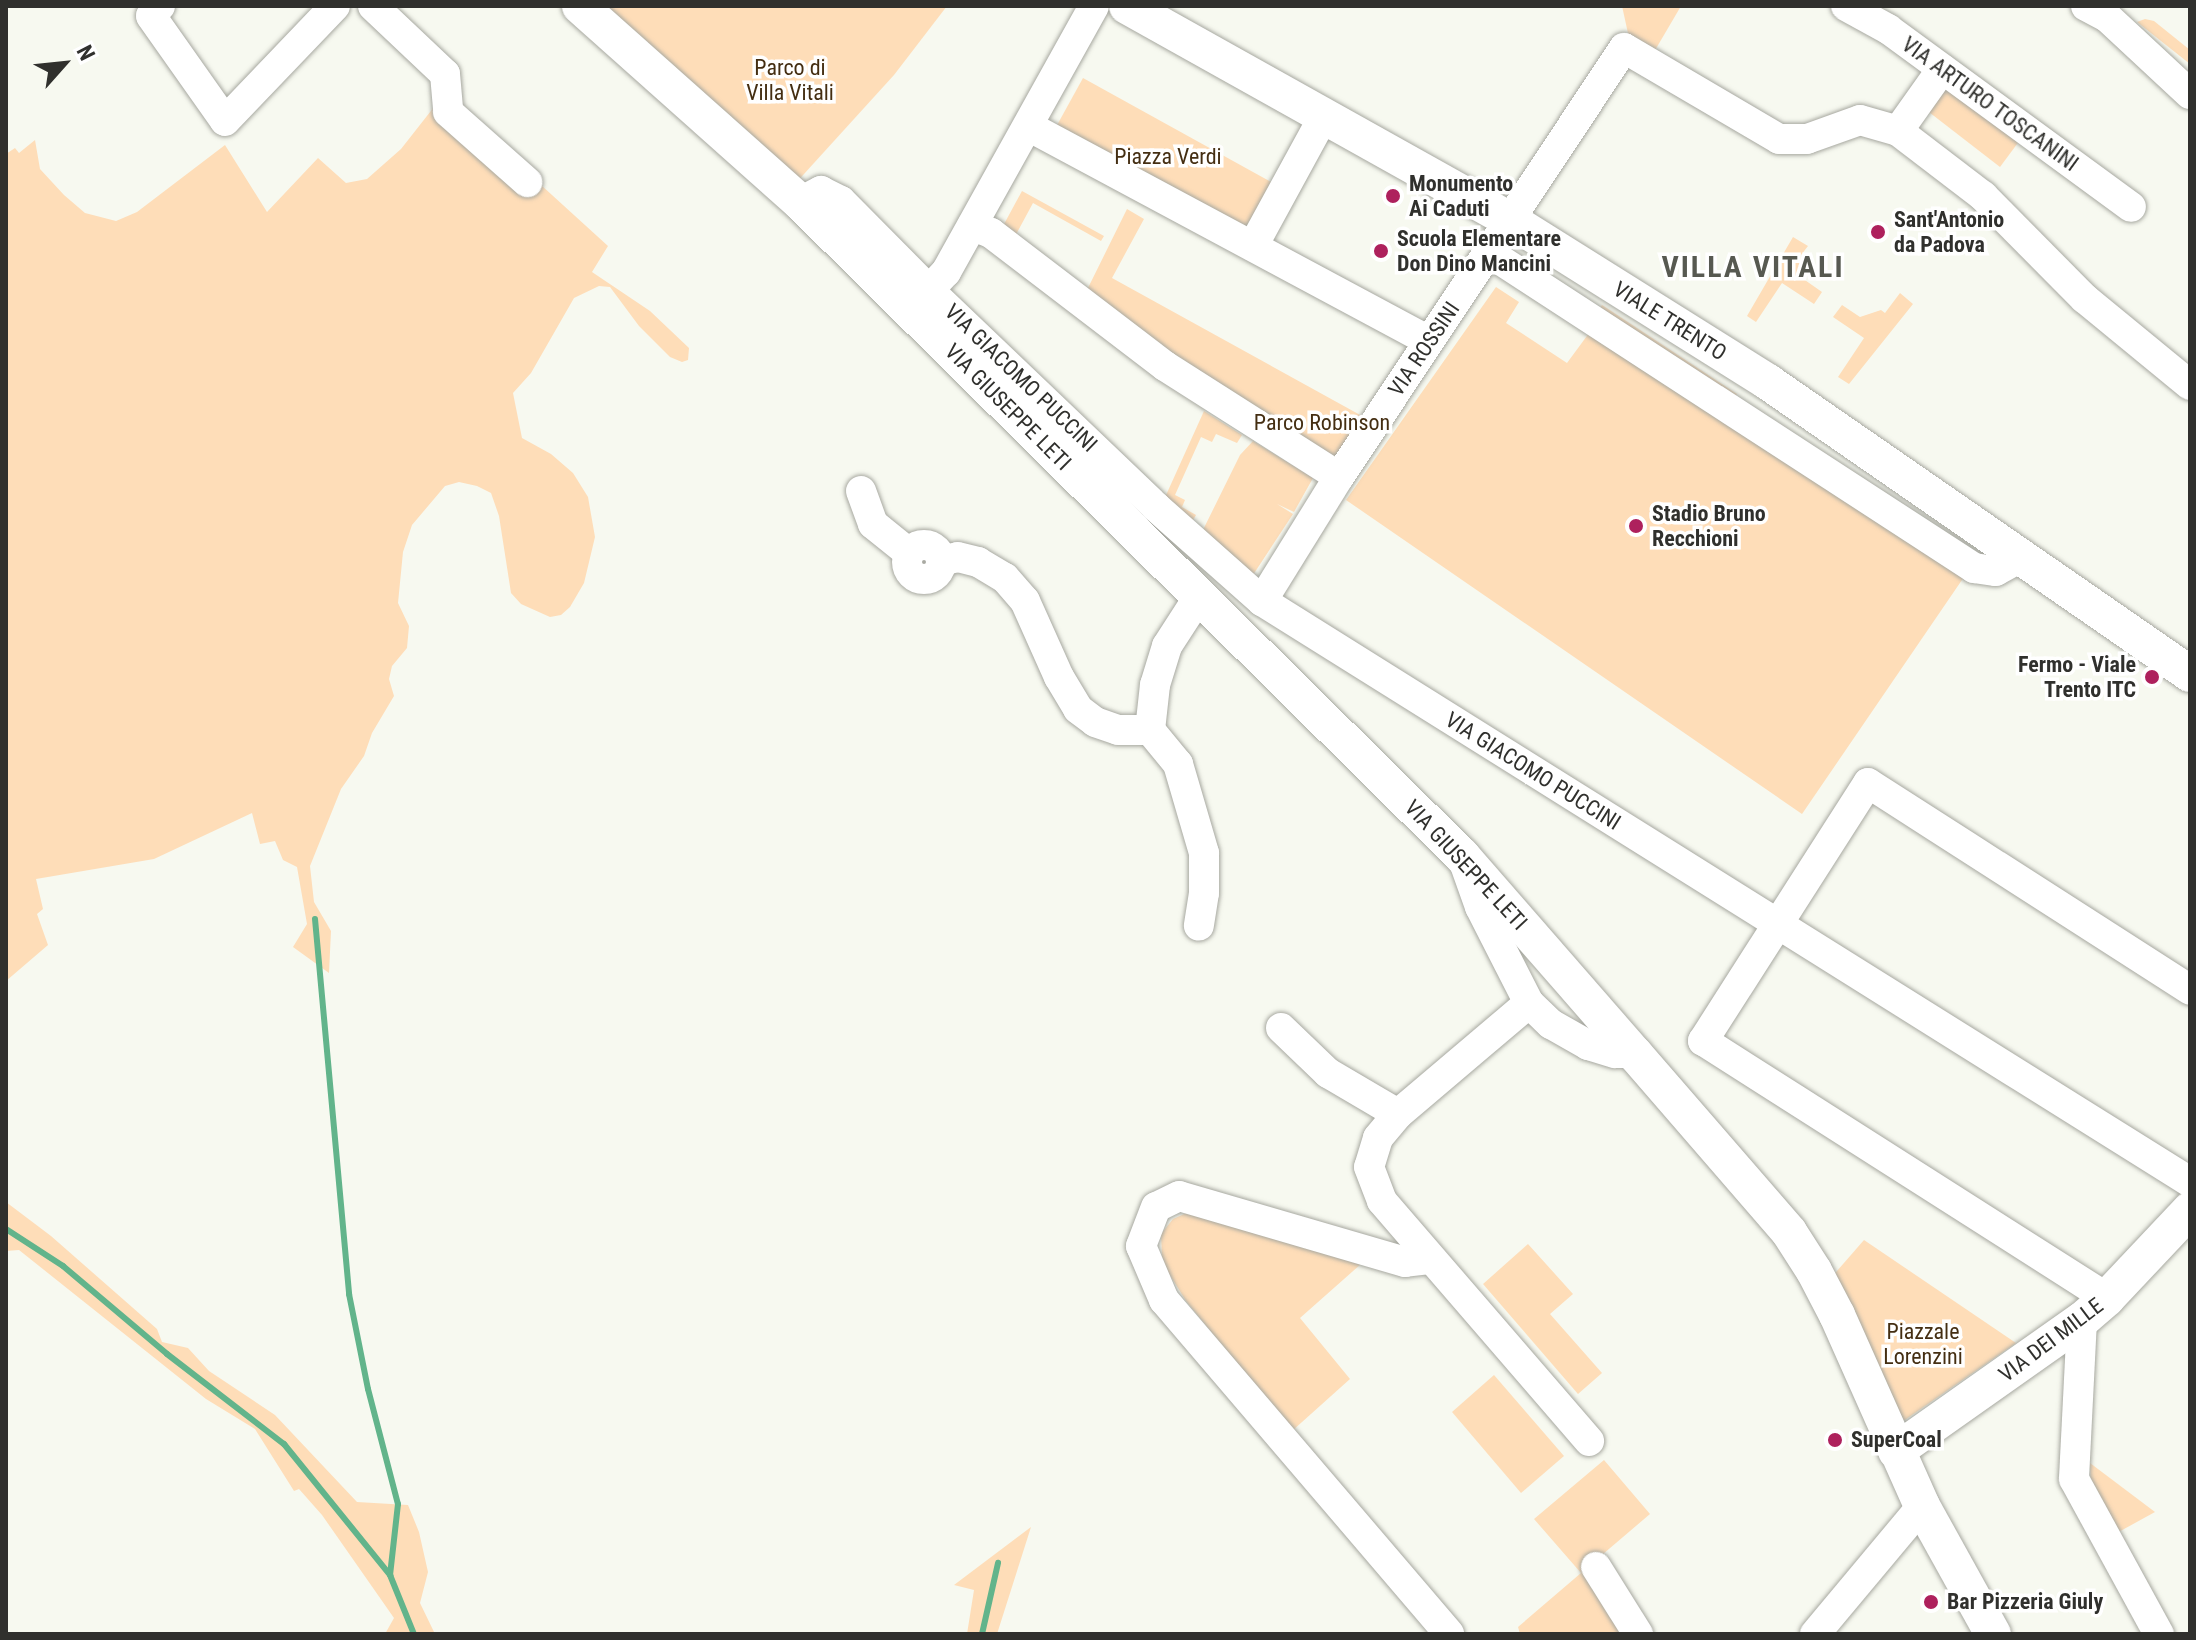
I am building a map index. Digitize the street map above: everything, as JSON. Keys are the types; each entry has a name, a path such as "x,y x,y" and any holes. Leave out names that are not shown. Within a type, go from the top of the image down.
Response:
{"main road":[{"name":"VIA GIUSEPPE LETI","path":"580,6 800,202 1462,856 1634,1053 1789,1232 1837,1315 1922,1506 1993,1634"},
{"name":"VIALE TRENTO","path":"1127,6 1510,220 1768,382 2188,669"},
{"name":"VIA DEI MILLE","path":"1896,1451 2095,1309 2190,1210"}],"street":[{"path":"160,6 151,16 225,121 335,6"},
{"path":"373,6 445,74 448,112 527,182"},
{"path":"929,290 946,272 1094,6"},
{"name":"VIA ARTURO TOSCANINI","path":"1846,6 1888,29 2131,207"},
{"path":"2086,6 2107,17 2190,94"},
{"name":"VIA ROSSINI","path":"1262,601 1339,477 1624,48 1779,139 1807,139 1860,120 1898,131"},
{"path":"1942,69 1898,131 1983,196 2084,298 2190,385"},
{"path":"1253,246 1324,116"},
{"path":"1028,126 1429,341"},
{"name":"VIA GIACOMO PUCCINI","path":"800,202 821,191 830,194 1156,507 1262,601 2190,1182"},
{"path":"972,226 991,233 1165,366 1339,477"},
{"path":"1488,252 1974,568 1996,571 2021,557"},
{"path":"861,491 873,524 909,553 907,569 919,579 935,576 941,561 958,557 978,562 1005,578 1025,601 1059,677 1078,709 1095,722 1118,730 1150,730"},
{"path":"1198,598 1167,646 1155,685 1150,730 1178,764 1204,853 1204,893 1199,926"},
{"path":"2159,1634 2074,1479 2095,1309 1703,1041 1868,783 2190,990"},
{"path":"1462,856 1480,907 1529,1003 1551,1024 1588,1045 1615,1053 1634,1053"},
{"path":"1529,1003 1398,1114 1378,1138 1369,1167 1382,1201 1589,1441"},
{"path":"1281,1028 1328,1073 1398,1114"},
{"path":"1429,1259 1405,1262 1179,1196 1156,1207 1141,1246 1164,1300 1449,1634"},
{"path":"1815,1634 1922,1506"},
{"path":"1596,1567 1638,1634"}],"green space":[{"name":"Parco di Villa Vitali","path":"599,6 947,6 894,75 794,185"},
{"path":"1622,6 1681,6 1654,52 1629,38"},
{"path":"2145,19 2154,21 2190,50 2190,64 2137,22"},
{"name":"Piazza Verdi","path":"1083,78 1280,187 1253,236 1056,127"},
{"path":"1947,79 2023,136 2000,167 1925,109"},
{"path":"434,107 541,185 608,246 592,272 650,311 689,348 688,360 682,362 670,357 639,326 610,287 599,286 574,298 531,373 513,393 522,438 551,454 573,473 588,497 595,537 584,583 570,607 561,615 550,617 521,604 511,593 499,516 491,493 477,486 459,482 445,486 412,525 403,552 398,603 409,626 407,648 392,666 389,679 394,696 372,733 364,756 341,789 310,866 314,902 331,931 329,973 293,947 307,924 297,867 283,860 275,841 260,844 252,813 154,859 36,879 43,909 37,914 48,945 6,981 6,154 15,148 19,153 35,140 40,169 64,195 85,213 116,221 137,212 225,145 267,212 318,158 346,183 367,179 401,149"},
{"path":"1022,191 1104,236 1101,241 1033,203 1012,242 1003,226"},
{"name":"Parco Robinson","path":"1127,209 1144,219 1112,278 1362,416 1334,458 1209,386 1086,292"},
{"path":"1793,237 1808,246 1801,255 1802,278 1822,292 1814,304 1782,283 1756,322 1747,316"},
{"name":"Stadio Bruno Recchioni","path":"1496,287 1519,302 1506,323 1567,363 1595,325 1964,577 1802,814 1346,500"},
{"path":"1900,293 1913,304 1849,384 1838,377 1864,338 1833,317 1842,305 1860,317 1881,310 1885,313"},
{"path":"1602,305 1737,394 1730,405 1600,308"},
{"path":"1204,411 1242,435 1237,443 1216,434 1212,442 1201,437 1175,495 1185,500 1182,507 1196,515 1189,527 1162,504"},
{"path":"1253,441 1313,478 1294,512 1277,504 1293,514 1253,575 1200,536 1240,455"},
{"path":"6,1202 51,1236 157,1329 162,1342 188,1348 209,1371 275,1415 357,1502 408,1505 419,1532 428,1572 420,1603 435,1634 385,1634 394,1618 322,1515 299,1489 294,1491 255,1429 206,1399 19,1250 6,1251"},
{"path":"1191,1211 1361,1264 1300,1318 1350,1379 1292,1431 1186,1301 1168,1272 1162,1257 1161,1234 1173,1219"},
{"name":"Piazzale Lorenzini","path":"1864,1240 2016,1343 1902,1422 1830,1279"},
{"path":"1528,1244 1573,1294 1550,1314 1602,1373 1578,1394 1483,1284"},
{"path":"1494,1375 1564,1456 1521,1493 1452,1412"},
{"path":"1604,1460 1650,1514 1589,1566 1623,1634 1520,1634 1518,1627 1581,1573 1534,1519"},
{"path":"2090,1463 2155,1512 2115,1534 2091,1490"},
{"path":"1031,1527 997,1634 967,1634 974,1590 954,1585"}],"waterway":[{"path":"315,919 349,1294 368,1389 398,1504 390,1575"},
{"path":"6,1229 63,1266 167,1354 284,1444 390,1575 414,1634"},
{"path":"982,1634 998,1563"}],"place":[{"name":"Monumento Ai Caduti","path":"1393,196"},
{"name":"Sant'Antonio da Padova","path":"1878,232"},
{"name":"Scuola Elementare Don Dino Mancini","path":"1381,251"},
{"name":"Stadio Bruno Recchioni","path":"1636,526"},
{"name":"Fermo - Viale Trento ITC","path":"2152,677"},
{"name":"SuperCoal","path":"1835,1440"},
{"name":"Bar Pizzeria Giuly","path":"1931,1602"}],"district":[{"name":"VILLA VITALI","path":"1753,267"}]}
